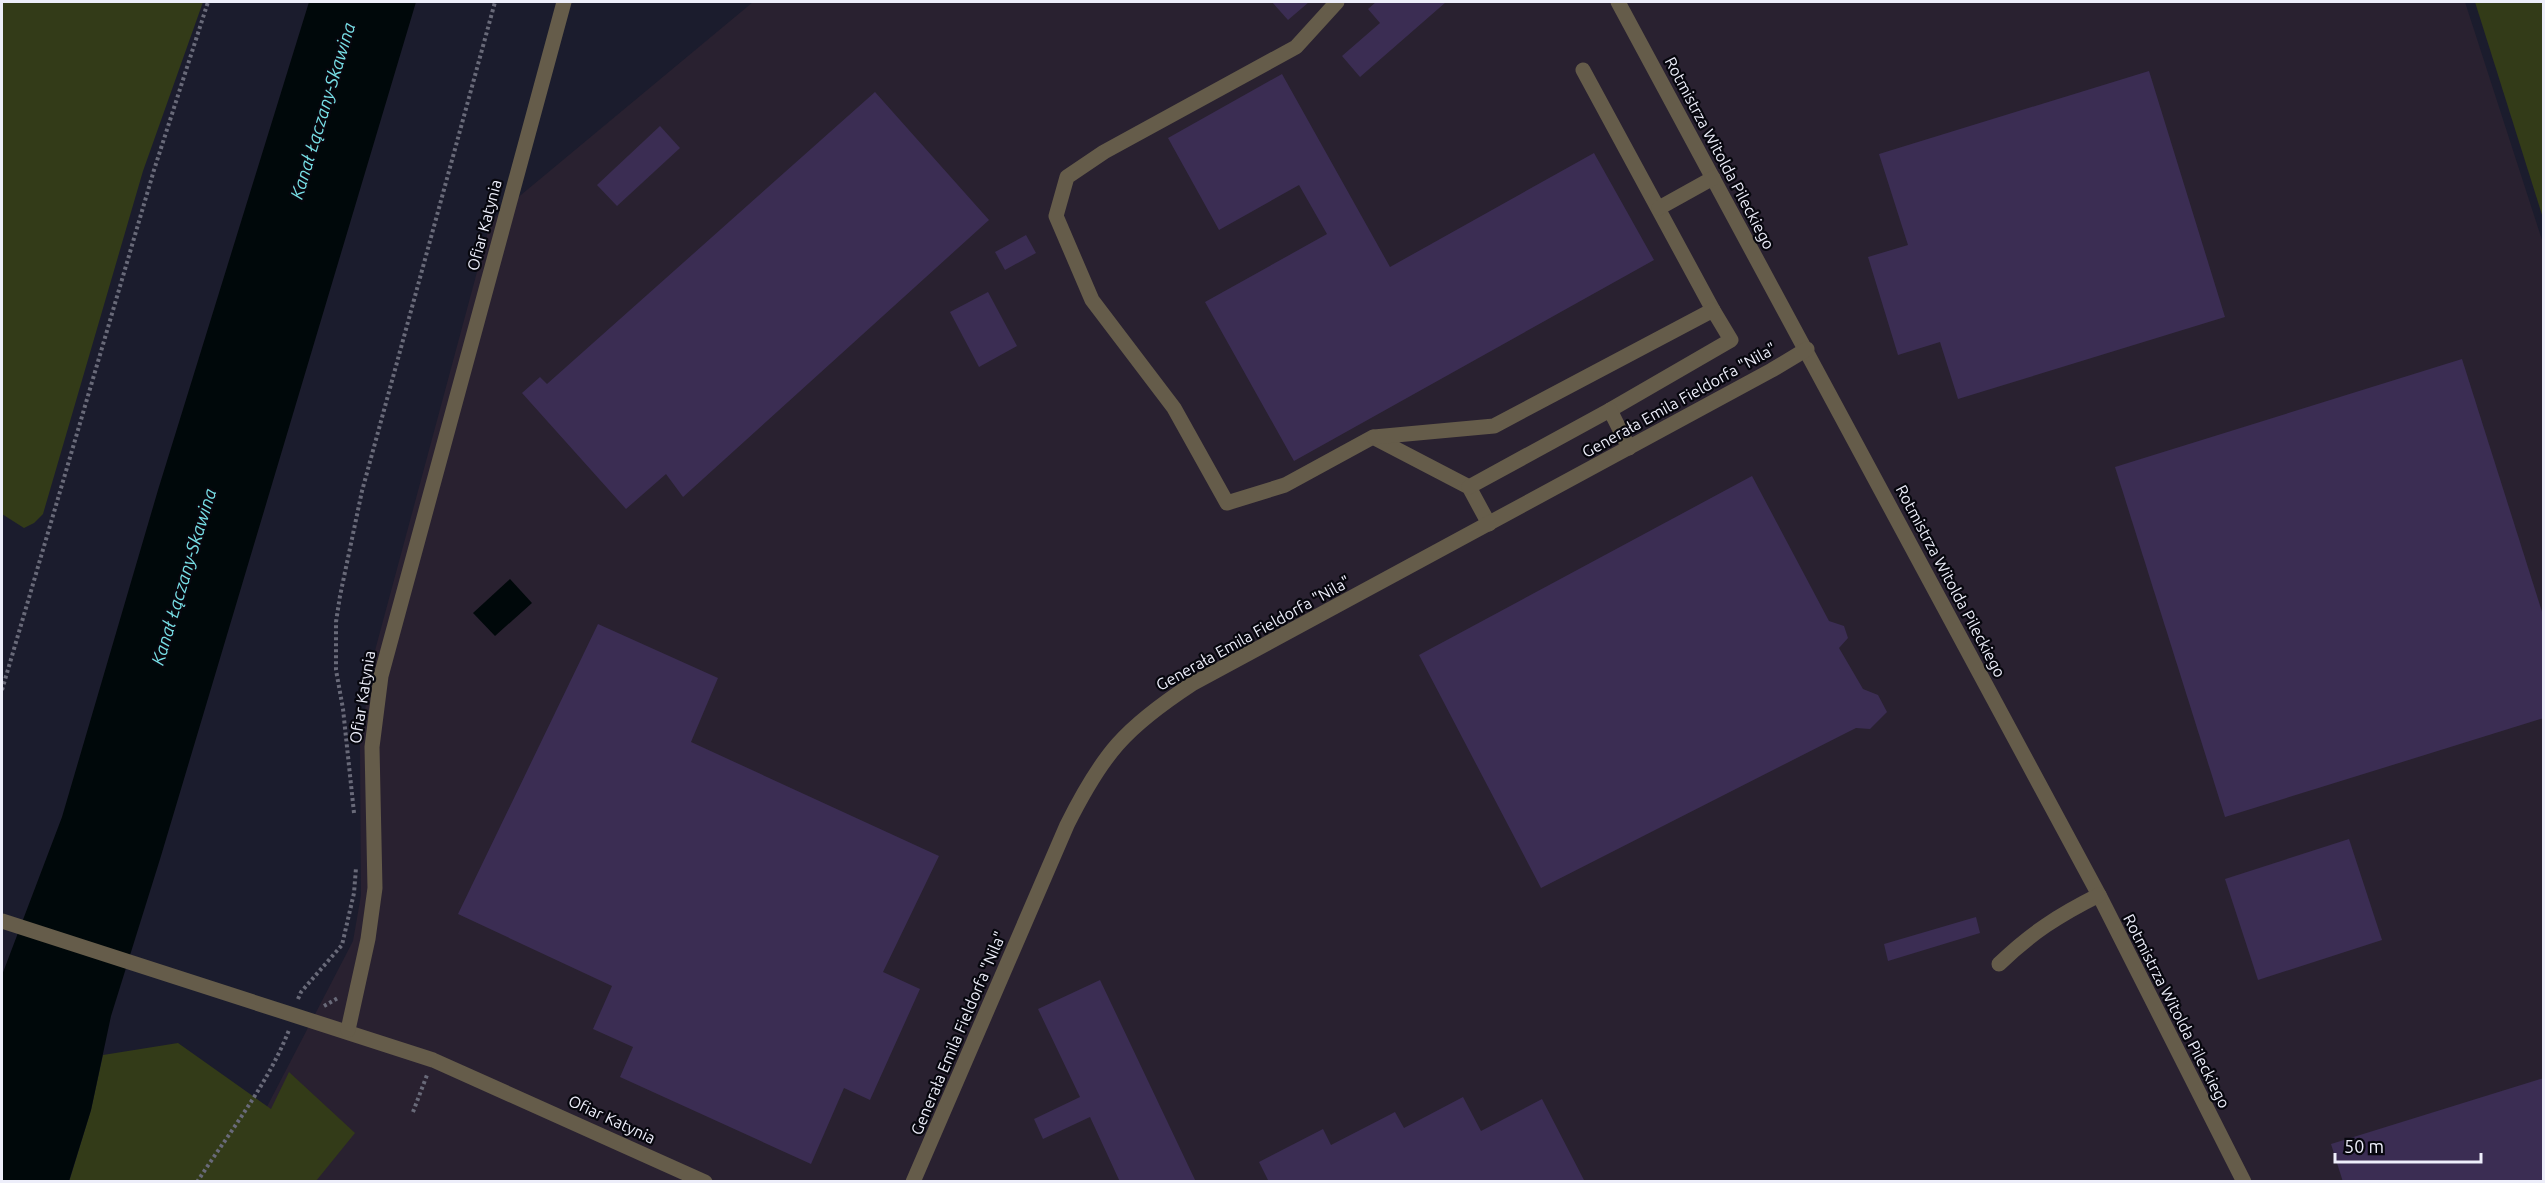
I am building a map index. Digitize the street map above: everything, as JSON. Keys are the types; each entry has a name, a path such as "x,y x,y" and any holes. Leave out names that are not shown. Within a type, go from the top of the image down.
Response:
{"street":[{"name":"Ofiar Katynia","path":"564,2 381,676 372,747 375,888 368,939 348,1030 433,1060 705,1182"},
{"path":"1337,2 1296,47 1104,152 1067,177 1056,216 1092,300 1174,408 1227,503 1285,485 1373,437 1494,426 1713,310"},
{"name":"Rotmistrza Witolda Pileckiego","path":"1618,2 1807,349 2099,895 2244,1182"},
{"path":"1468,488 1731,340 1583,70"},
{"path":"1659,208 1713,178"},
{"name":"Generała Emila Fieldorfa \"Nila\"","path":"913,1182 1067,825 1091,778 1119,739 1155,708 1192,684 1807,349"},
{"path":"1610,410 1629,448"},
{"path":"1373,437 1468,488 1489,524"},
{"path":"1999,964 2029,935 2057,915 2099,895"},
{"path":"2,921 348,1030"}],"path":[{"path":"2,690 154,170 208,2"},
{"path":"355,815 336,669 336,622 340,596 362,491 495,2"},
{"path":"304,1004 297,1002 301,992 342,945 345,937 354,893 356,863"},
{"path":"317,1006 323,1007 338,999 342,992"},
{"path":"197,1182 282,1050 290,1029"},
{"path":"413,1112 433,1060"}],"shaded area":[{"path":"753,2 2465,2 2543,243 2543,1181 228,1182 353,941 361,895 360,743 373,658 491,220"}],"green space":[{"path":"2,2 203,2 143,171 43,514 34,523 24,528 2,514"},
{"path":"2475,2 2543,2 2543,218"},
{"path":"178,1043 271,1109 289,1072 355,1133 316,1181 69,1182 91,1110 103,1055"}],"water":[{"name":"Kanał Łączany-Skawina","path":"309,2 416,2 111,1016 91,1110 69,1181 2,1181 2,975 62,817 158,490"},
{"path":"510,579 532,603 495,636 473,613"}],"building":[{"path":"1272,2 1309,2 1288,20"},
{"path":"1376,2 1446,2 1360,77 1342,56 1380,23 1368,9"},
{"path":"2149,71 2225,317 1958,399 1940,342 1898,355 1868,257 1908,245 1879,154"},
{"path":"1282,74 1390,267 1594,153 1654,260 1294,461 1205,302 1327,234 1299,185 1219,230 1168,138"},
{"path":"875,92 989,220 683,497 666,474 626,509 522,393 540,377 547,384"},
{"path":"660,126 680,148 617,206 597,185"},
{"path":"1026,235 1036,253 1005,270 995,252"},
{"path":"988,292 1017,346 979,367 950,312"},
{"path":"2462,359 2544,618 2544,718 2225,817 2115,467"},
{"path":"1752,476 1829,621 1844,626 1848,638 1839,648 1863,689 1878,695 1887,712 1870,729 1856,728 1541,888 1419,655"},
{"path":"598,624 718,678 691,742 939,856 883,972 920,989 870,1100 844,1088 811,1164 620,1077 633,1047 593,1029 612,986 458,914"},
{"path":"2349,839 2382,940 2258,980 2225,879"},
{"path":"1976,917 1980,933 1888,961 1884,944"},
{"path":"1100,980 1196,1182 1120,1182 1090,1117 1043,1139 1034,1119 1080,1097 1038,1009"},
{"path":"2544,1078 2544,1182 2343,1182 2331,1144"},
{"path":"1463,1097 1481,1131 1542,1099 1585,1182 1269,1182 1259,1162 1323,1129 1331,1145 1395,1112 1404,1128"}]}
